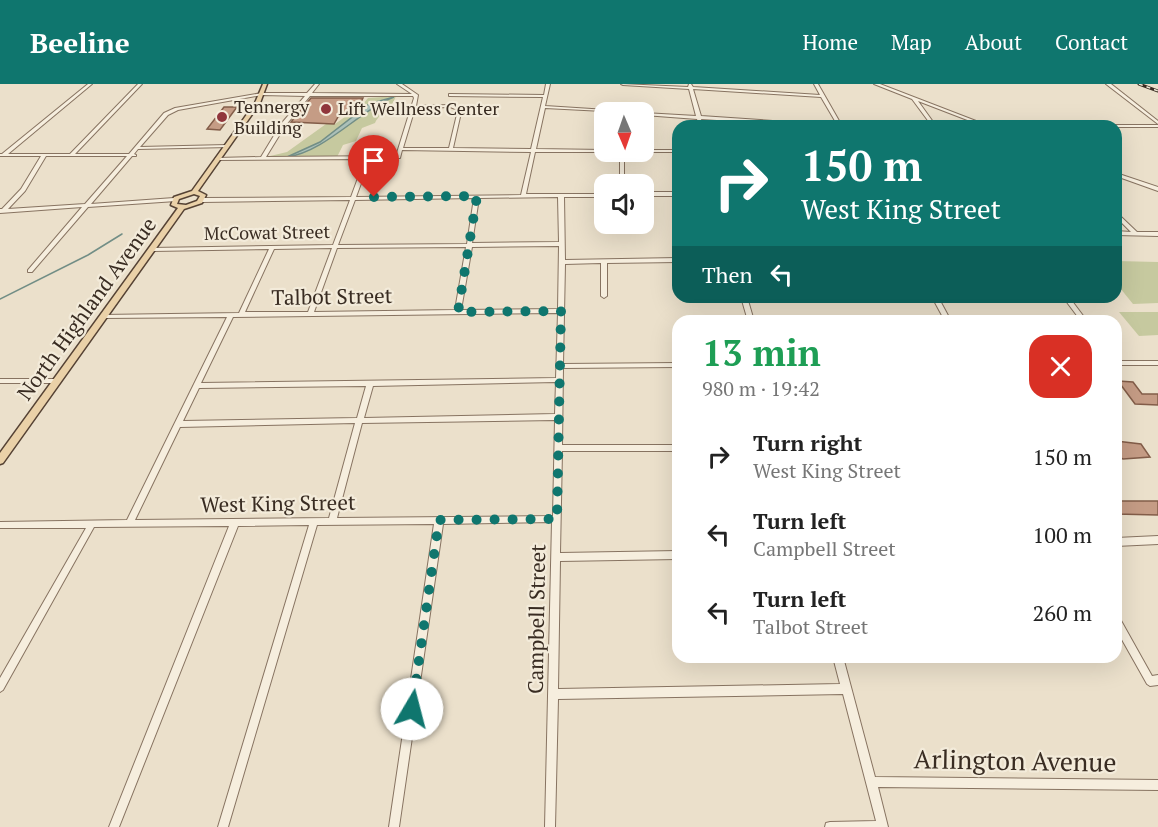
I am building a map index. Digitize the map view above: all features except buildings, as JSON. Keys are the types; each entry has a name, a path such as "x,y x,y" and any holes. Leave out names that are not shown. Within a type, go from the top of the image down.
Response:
{"main road":[{"path":"194,192 262,94 266,84"},
{"path":"194,192 203,195 202,200 191,206 174,205 174,200 180,195 194,192"},
{"name":"North Highland Avenue","path":"0,460 182,207"}],"street":[{"path":"1,156 90,84"},
{"path":"71,154 140,84"},
{"path":"262,159 283,125 317,84"},
{"path":"399,84 416,95"},
{"path":"523,196 548,84"},
{"path":"623,84 690,86 823,96"},
{"path":"816,84 837,120"},
{"path":"876,84 971,120"},
{"path":"1108,84 1158,124"},
{"path":"690,86 698,118"},
{"path":"30,272 134,154 166,114 177,109 262,94 416,95"},
{"path":"218,159 398,157 416,95"},
{"path":"450,95 545,96"},
{"path":"913,98 930,120"},
{"path":"414,106 460,109 451,148"},
{"path":"543,107 594,110"},
{"path":"654,115 721,120"},
{"path":"1122,125 1158,124"},
{"path":"138,148 227,146"},
{"path":"401,149 594,151"},
{"path":"654,151 672,151"},
{"path":"1,156 134,154"},
{"path":"1,212 23,190 44,155"},
{"path":"310,314 368,158"},
{"path":"1122,176 1158,189"},
{"path":"654,194 672,194"},
{"name":"Campbell Street","path":"550,827 560,380 561,195"},
{"path":"202,200 594,195"},
{"path":"458,312 477,196"},
{"path":"1,212 174,200"},
{"path":"1122,220 1135,233"},
{"path":"1122,233 1158,234"},
{"name":"McCowat Street","path":"153,249 562,244"},
{"path":"241,315 272,248"},
{"path":"562,262 672,260"},
{"path":"604,261 604,296"},
{"name":"Talbot Street","path":"104,316 561,311"},
{"path":"130,523 231,315"},
{"path":"1122,363 1158,363"},
{"path":"560,366 672,365"},
{"path":"197,386 560,380"},
{"path":"0,381 58,381"},
{"path":"332,521 370,383"},
{"path":"178,424 559,417"},
{"path":"558,448 672,448"},
{"name":"West King Street","path":"0,525 557,519"},
{"path":"394,827 439,520"},
{"path":"223,827 314,521"},
{"path":"114,827 235,522"},
{"path":"0,687 92,524"},
{"path":"1122,542 1158,540"},
{"path":"556,557 672,555"},
{"path":"1122,629 1154,680"},
{"path":"830,827 883,826 840,663"},
{"path":"553,694 847,689"},
{"name":"Arlington Avenue","path":"871,782 1158,785"}],"green space":[{"path":"396,96 375,123 362,128 356,141 343,145 337,157 266,157 287,152 326,124 335,124 368,98"},
{"path":"1122,261 1158,262 1158,303 1133,304 1122,290"},
{"path":"1119,312 1158,312 1158,335 1139,336"}],"water":[{"path":"394,97 368,111 315,147 301,154 287,157 320,142 369,104"}],"waterway":[{"path":"0,299 88,255 122,234"}],"railway":[{"path":"1139,84 1158,91"}],"place":[{"name":"Lift Wellness Center","path":"326,109"},
{"name":"Tennergy Building","path":"222,117"}],"route":[{"path":"374,197 477,196 458,312 561,311 557,519 439,520 412,709"}]}
